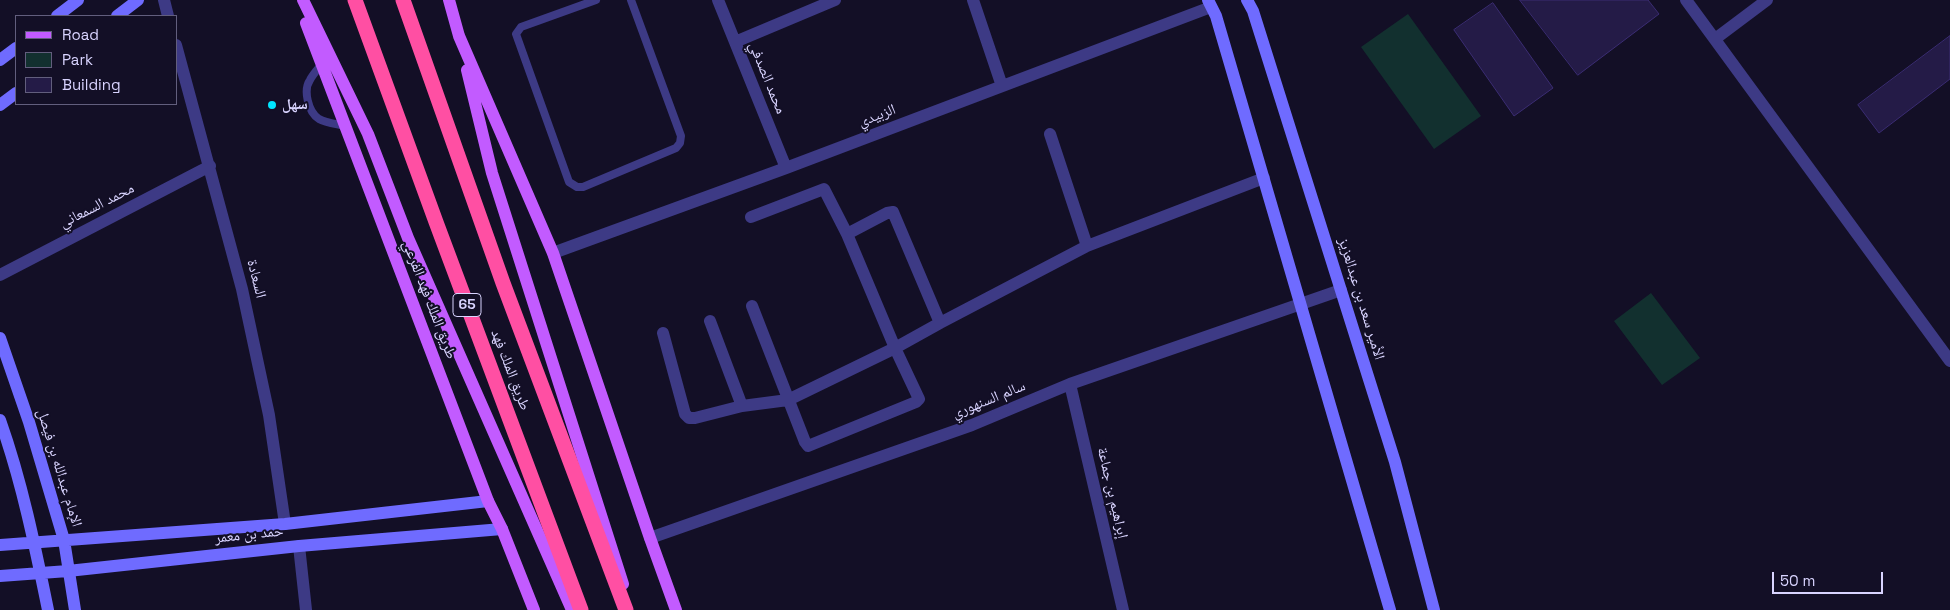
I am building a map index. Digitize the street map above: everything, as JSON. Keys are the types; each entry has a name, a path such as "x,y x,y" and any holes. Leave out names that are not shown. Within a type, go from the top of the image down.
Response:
{"highway":[{"name":"طريق الملك فهد","path":"355,0 581,610"},
{"name":"طريق الملك فهد","path":"403,0 503,283 626,610"}],"main road":[{"name":"طريق الملك فهد الفرعي","path":"297,0 488,501 502,529 534,610"},
{"path":"303,0 368,134 408,238 572,610"},
{"path":"449,0 492,173 632,610"},
{"path":"459,36 553,253 676,610"}],"street":[{"path":"58,15 78,0"},
{"path":"118,15 138,0"},
{"path":"164,0 168,15"},
{"name":"محمد الصدفي","path":"718,0 786,168"},
{"path":"735,42 835,0"},
{"path":"973,0 1002,86"},
{"name":"الأمير سعد بن عبدالعزيز","path":"1247,0 1254,11 1395,462 1434,610"},
{"path":"1686,0 1950,361"},
{"path":"1715,39 1767,0"},
{"path":"1209,3 1216,16 1390,610"},
{"name":"الزبيدي","path":"553,253 786,168 1002,86 1209,3"},
{"path":"0,60 15,49"},
{"name":"السعادة","path":"178,52 242,289 267,405 285,524"},
{"path":"0,105 15,94"},
{"path":"1050,134 1087,246"},
{"name":"محمد السمعاني","path":"0,275 210,166"},
{"path":"663,333 685,414 689,418 742,406 788,400 895,348 1087,246 1264,178"},
{"path":"751,217 824,189 848,234 895,348 919,399 916,402 809,446 805,442 752,306"},
{"path":"848,234 886,212 894,212 940,323"},
{"name":"سالم السنهوري","path":"650,538 972,426 1070,384 1341,290"},
{"path":"710,321 742,406"},
{"name":"الإمام عبدالله بن فيصل","path":"0,338 29,422 64,540 75,610"},
{"name":"إبراهيم بن جماعة","path":"1070,384 1123,610"},
{"path":"0,420 10,447 35,543 48,610"},
{"name":"حمد بن معمر","path":"0,545 285,524 488,501"},
{"name":"حمد بن معمر","path":"0,576 68,571 299,546 502,529"},
{"path":"299,546 306,610"}],"lane":[{"path":"596,0 521,27 516,34 569,182 577,187 676,148 680,142 681,136 631,0"},
{"path":"322,64 309,81 306,92 309,105 314,115 320,120 345,126"}],"green space":[{"path":"1408,14 1481,116 1434,149 1361,47"},
{"path":"1651,293 1700,358 1662,385 1614,321"}],"building":[{"path":"1520,0 1648,0 1659,14 1578,75"},
{"path":"1493,3 1553,88 1514,116 1454,30"},
{"path":"1950,36 1950,79 1879,133 1858,105"}],"place":[{"name":"سهل","path":"272,105"}]}
